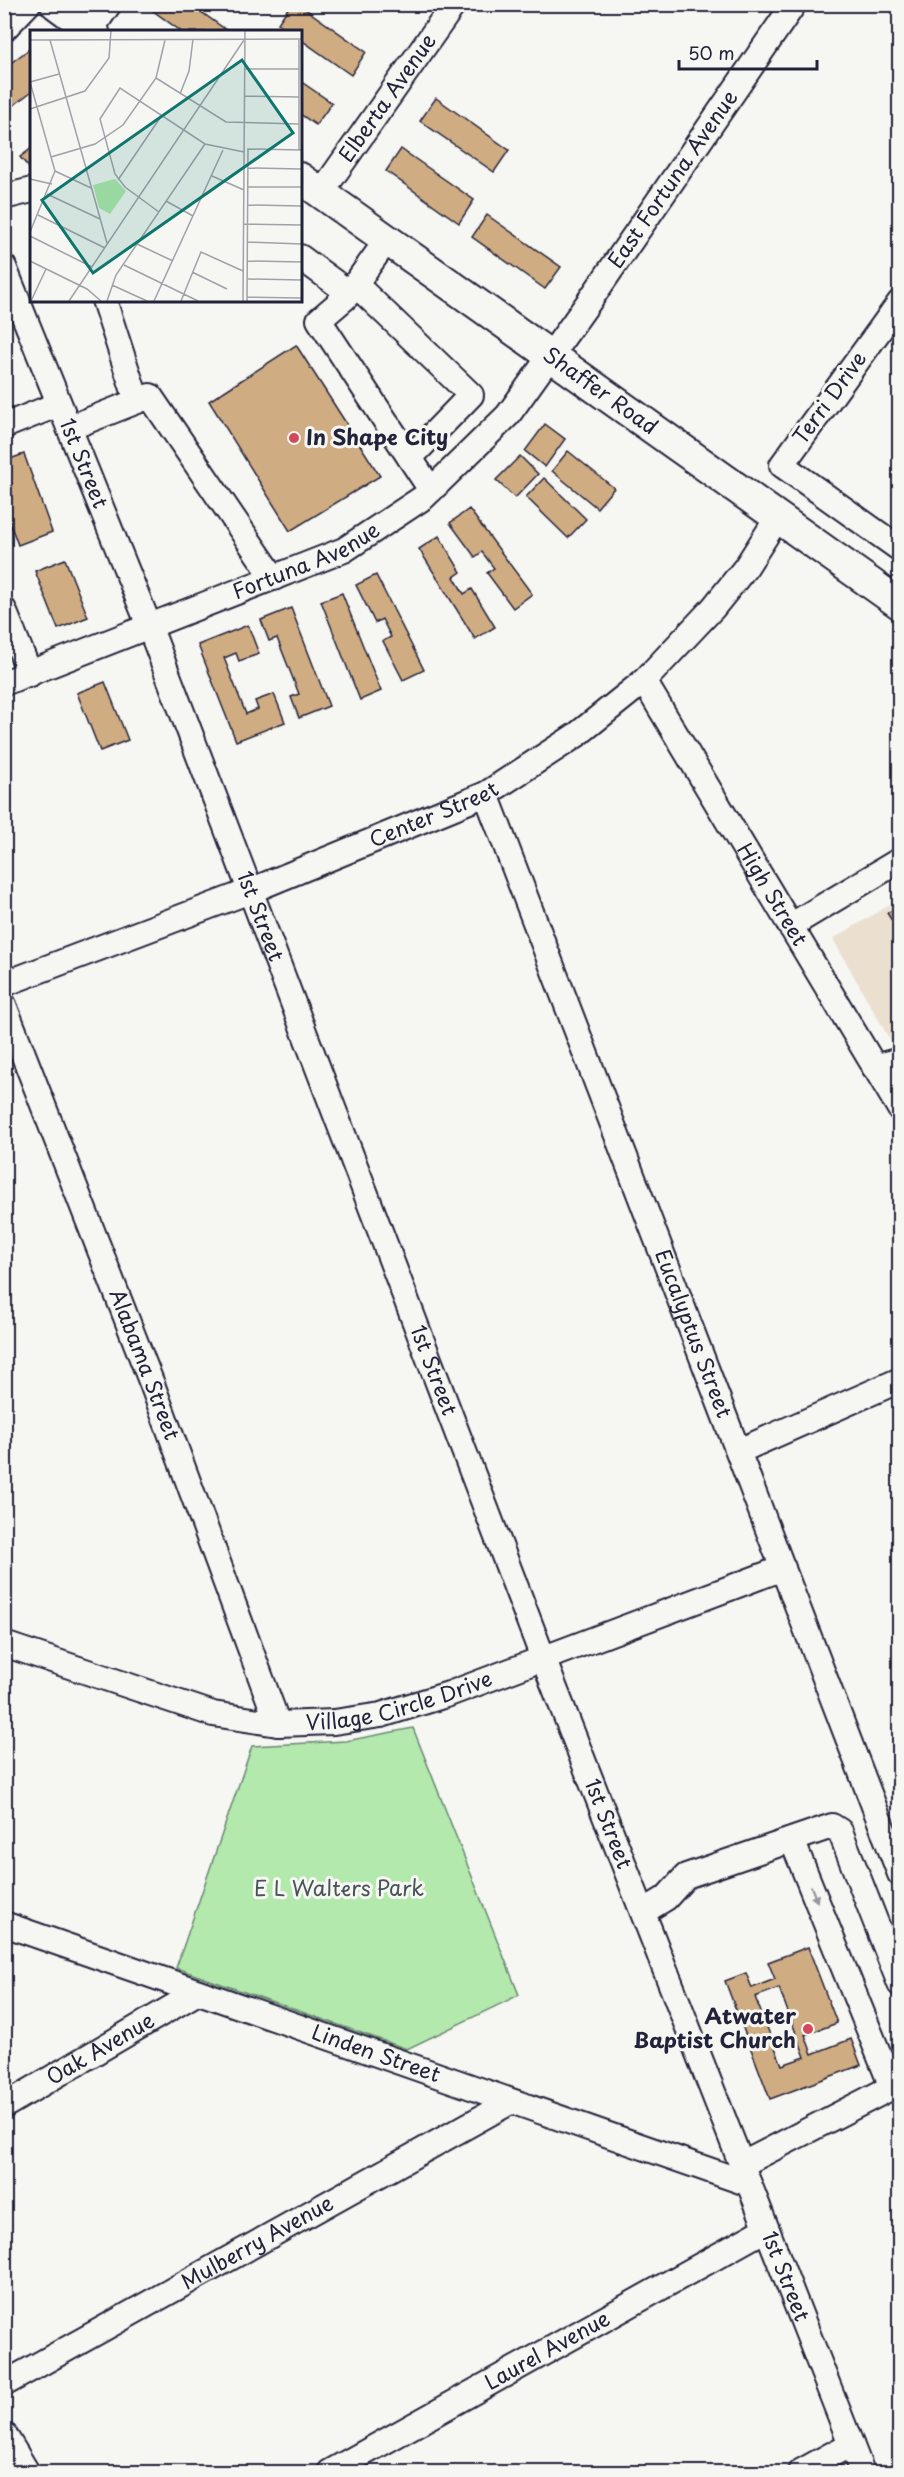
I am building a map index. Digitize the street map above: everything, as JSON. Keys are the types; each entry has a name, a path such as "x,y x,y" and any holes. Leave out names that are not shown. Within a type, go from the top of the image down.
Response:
{"main road":[{"path":"56,4 92,30"},
{"name":"Shaffer Road","path":"310,185 900,604"}],"street":[{"path":"4,29 27,4"},
{"path":"94,30 109,4"},
{"name":"Elberta Avenue","path":"310,185 454,4"},
{"name":"East Fortuna Avenue","path":"551,356 794,4"},
{"path":"4,197 30,190"},
{"path":"387,240 352,288 319,320 431,490"},
{"path":"302,258 352,288 471,395 410,458"},
{"name":"1st Street","path":"4,267 150,628 543,1658 862,2472"},
{"path":"105,302 137,401"},
{"name":"Terri Drive","path":"900,302 782,465 900,549"},
{"name":"Fortuna Avenue","path":"4,683 150,628 344,550 431,490 508,416 551,356"},
{"path":"69,428 150,396 274,578"},
{"path":"4,426 60,404"},
{"name":"Center Street","path":"4,984 250,891 486,794 578,735 644,681 712,608 746,567 778,517"},
{"path":"4,610 30,674"},
{"name":"High Street","path":"644,681 900,1109"},
{"name":"Eucalyptus Street","path":"486,794 900,1874"},
{"path":"790,926 900,861"},
{"name":"Alabama Street","path":"4,1005 152,1384 278,1724"},
{"path":"874,1067 900,1060"},
{"path":"739,1451 900,1380"},
{"name":"Village Circle Drive","path":"4,1644 213,1714 278,1724 334,1722 381,1715 449,1694 783,1568"},
{"path":"643,1912 666,1898 686,1876 832,1826 840,1832 900,1984"},
{"path":"745,2175 896,2085 792,1840"},
{"name":"Linden Street","path":"4,1924 510,2102 745,2175"},
{"name":"Oak Avenue","path":"4,2106 198,1992"},
{"name":"Mulberry Avenue","path":"4,2384 510,2102"},
{"name":"Laurel Avenue","path":"330,2472 766,2229"},
{"path":"4,2434 27,2472"},
{"path":"800,2472 851,2444"}],"shaded area":[{"path":"899,899 899,1056 833,939"}],"green space":[{"name":"E L Walters Park","path":"413,1728 519,1995 407,2049 176,1968 252,1746 346,1741"}],"building":[{"path":"156,4 190,4 226,30 179,30 152,10"},
{"path":"291,4 298,4 366,52 351,75 302,40 302,30 287,30 278,23"},
{"path":"30,48 30,93 4,113 4,68"},
{"path":"302,82 332,103 316,125 302,115"},
{"path":"436,98 509,150 494,172 420,121"},
{"path":"401,149 474,200 459,223 386,171"},
{"path":"30,150 30,169 20,157"},
{"path":"487,215 561,267 545,289 472,237"},
{"name":"In Shape City","path":"296,345 380,476 290,531 209,401"},
{"path":"545,424 565,439 545,467 525,451"},
{"path":"568,451 614,488 597,508 552,471"},
{"path":"24,454 52,532 18,545 4,507 4,461"},
{"path":"520,456 538,474 515,498 496,480"},
{"path":"544,478 586,519 568,538 526,497"},
{"path":"469,509 532,594 513,608 487,573 494,568 482,552 475,557 450,523"},
{"path":"439,536 461,572 454,577 464,594 472,589 495,627 475,639 419,549"},
{"path":"65,559 88,617 58,629 35,571"},
{"path":"376,575 424,670 403,680 383,641 391,637 382,619 375,623 356,585"},
{"path":"342,593 381,691 360,700 321,601"},
{"path":"291,608 329,706 299,718 291,697 299,694 277,638 269,641 261,620"},
{"path":"248,625 259,654 239,661 236,653 224,658 246,714 258,709 255,701 274,694 285,722 236,741 198,645"},
{"path":"105,682 128,740 100,751 77,693"},
{"path":"900,906 900,933 887,913"},
{"name":"Atwater Baptist Church","path":"808,1947 837,2023 805,2035 812,2054 851,2039 861,2065 770,2099 725,1981 746,1973 752,1988 775,1979 768,1962","holes":["779,1988 805,2057 782,2065 755,1997"]}],"place":[{"name":"In Shape City","path":"294,438"},
{"name":"Atwater Baptist Church","path":"808,2029"}]}
